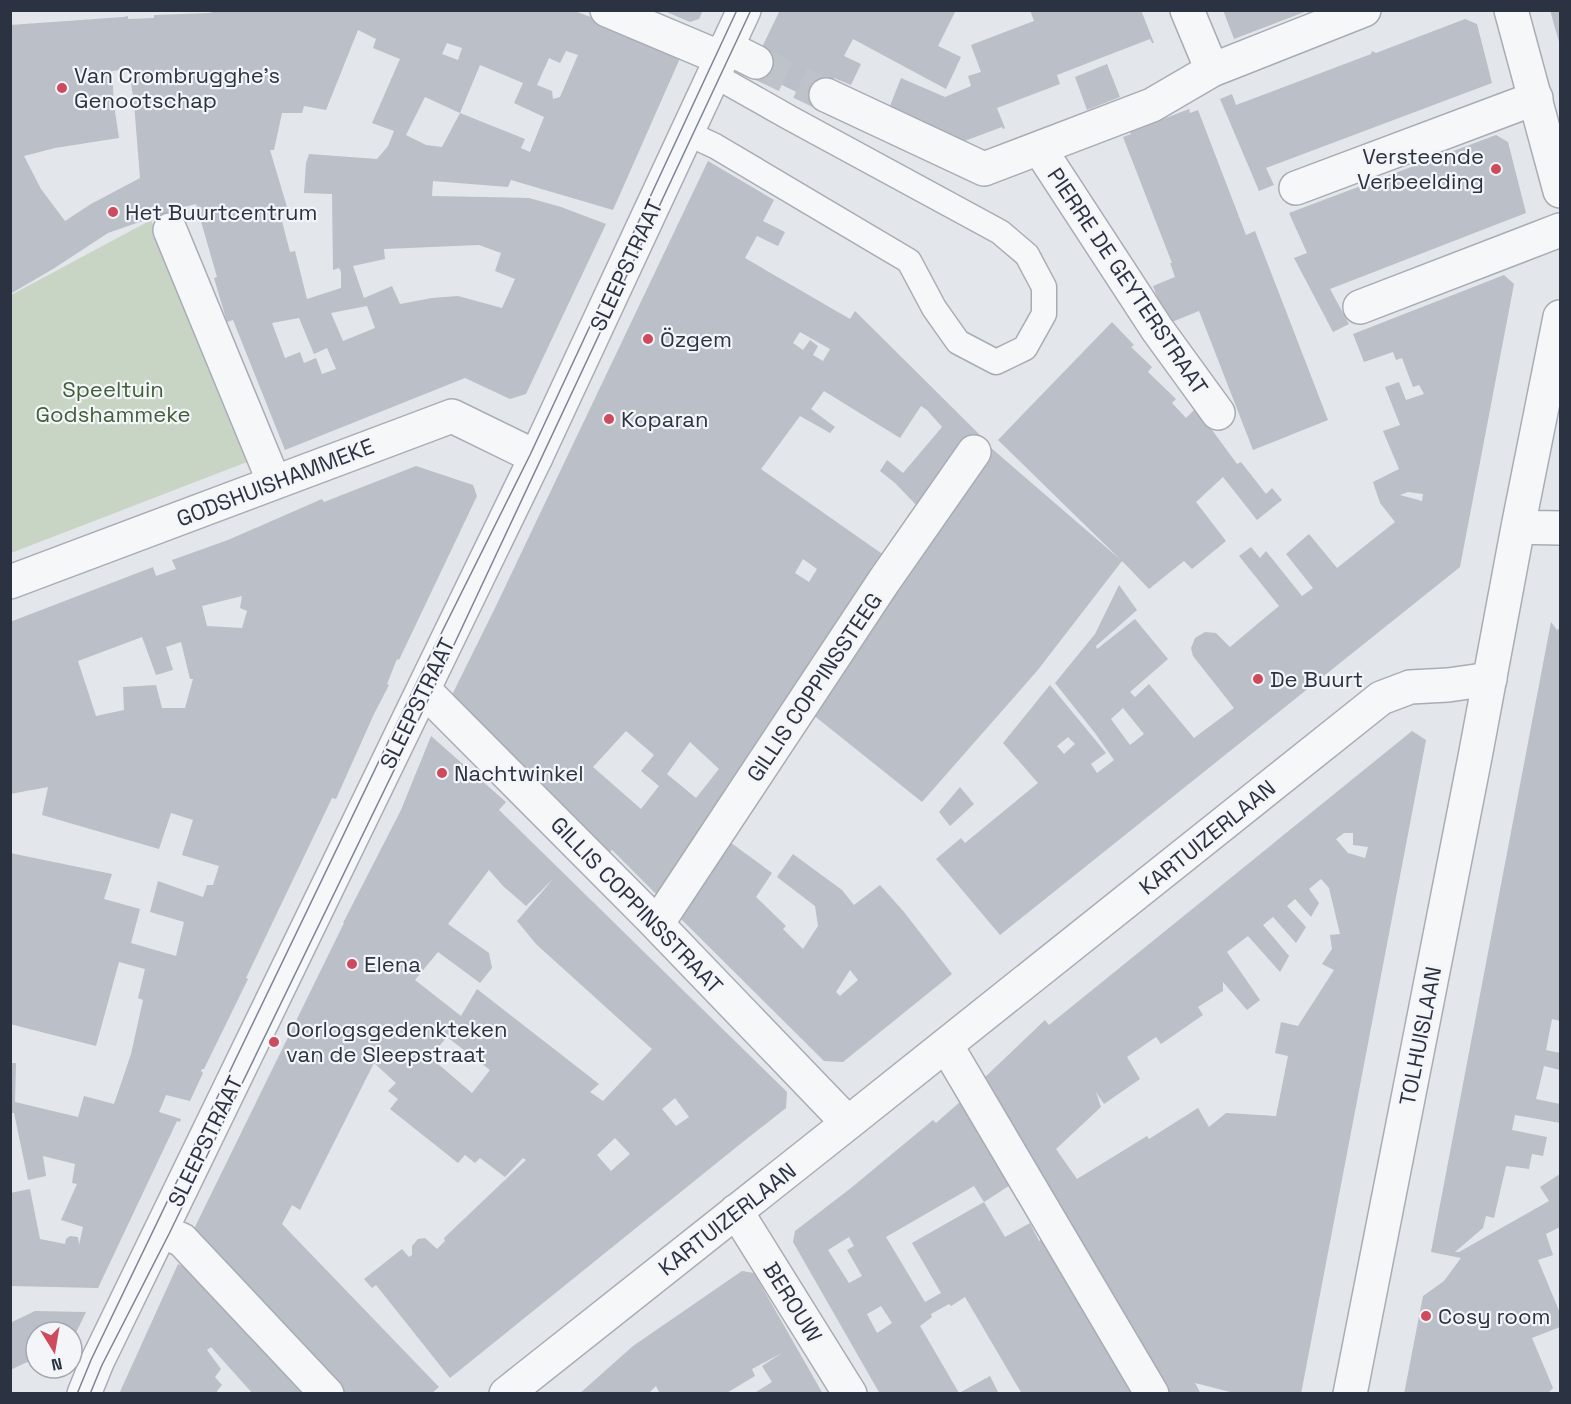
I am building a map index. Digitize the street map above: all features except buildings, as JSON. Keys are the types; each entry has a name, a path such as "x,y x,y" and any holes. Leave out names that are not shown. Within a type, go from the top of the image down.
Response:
{"street":[{"path":"607,10 721,60 756,62"},
{"name":"SLEEPSTRAAT","path":"84,1394 97,1362 536,457 744,10"},
{"path":"1187,10 1212,70"},
{"name":"PIERRE DE GEYTERSTRAAT","path":"826,95 984,169 1152,105 1212,70 1364,10"},
{"path":"1511,10 1560,191"},
{"path":"1296,188 1536,98"},
{"name":"PIERRE DE GEYTERSTRAAT","path":"1039,148 1157,329 1218,413"},
{"path":"170,230 274,482"},
{"path":"1360,307 1560,230"},
{"name":"TOLHUISLAAN","path":"1350,1394 1560,317"},
{"name":"GODSHUISHAMMEKE","path":"10,582 452,416 536,457"},
{"name":"GILLIS COPPINSSTEEG","path":"657,924 884,581 975,452"},
{"path":"1518,527 1560,528"},
{"name":"KARTUIZERLAAN","path":"506,1394 848,1124 1380,698 1410,687 1490,679"},
{"name":"GILLIS COPPINSSTRAAT","path":"423,690 657,924 848,1124"},
{"path":"946,1045 1152,1394"},
{"name":"BEROUW","path":"736,1211 850,1394"},
{"path":"162,1231 182,1240 327,1394"}],"lane":[{"path":"687,133 715,146 909,261 934,308 958,342 996,362 1025,348 1044,314 1044,287 1027,255 1000,232 800,123 721,60"}],"green space":[{"name":"Speeltuin Godshammeke","path":"151,220 247,462 11,553 11,295"}],"tunnel":[{"path":"756,62 826,95"}],"tram line":[{"path":"77,1394 91,1360 417,682 530,455 737,10"},
{"path":"90,1394 102,1365 169,1234 430,696 751,10"}],"place":[{"name":"Van Crombrugghe's Genootschap","path":"62,88"},
{"name":"Versteende Verbeelding","path":"1496,169"},
{"name":"Het Buurtcentrum","path":"113,212"},
{"name":"Özgem","path":"648,339"},
{"name":"Koparan","path":"609,419"},
{"name":"De Buurt","path":"1258,679"},
{"name":"Nachtwinkel","path":"442,773"},
{"name":"Elena","path":"352,964"},
{"name":"Oorlogsgedenkteken van de Sleepstraat","path":"274,1042"},
{"name":"Cosy room","path":"1426,1316"}]}
